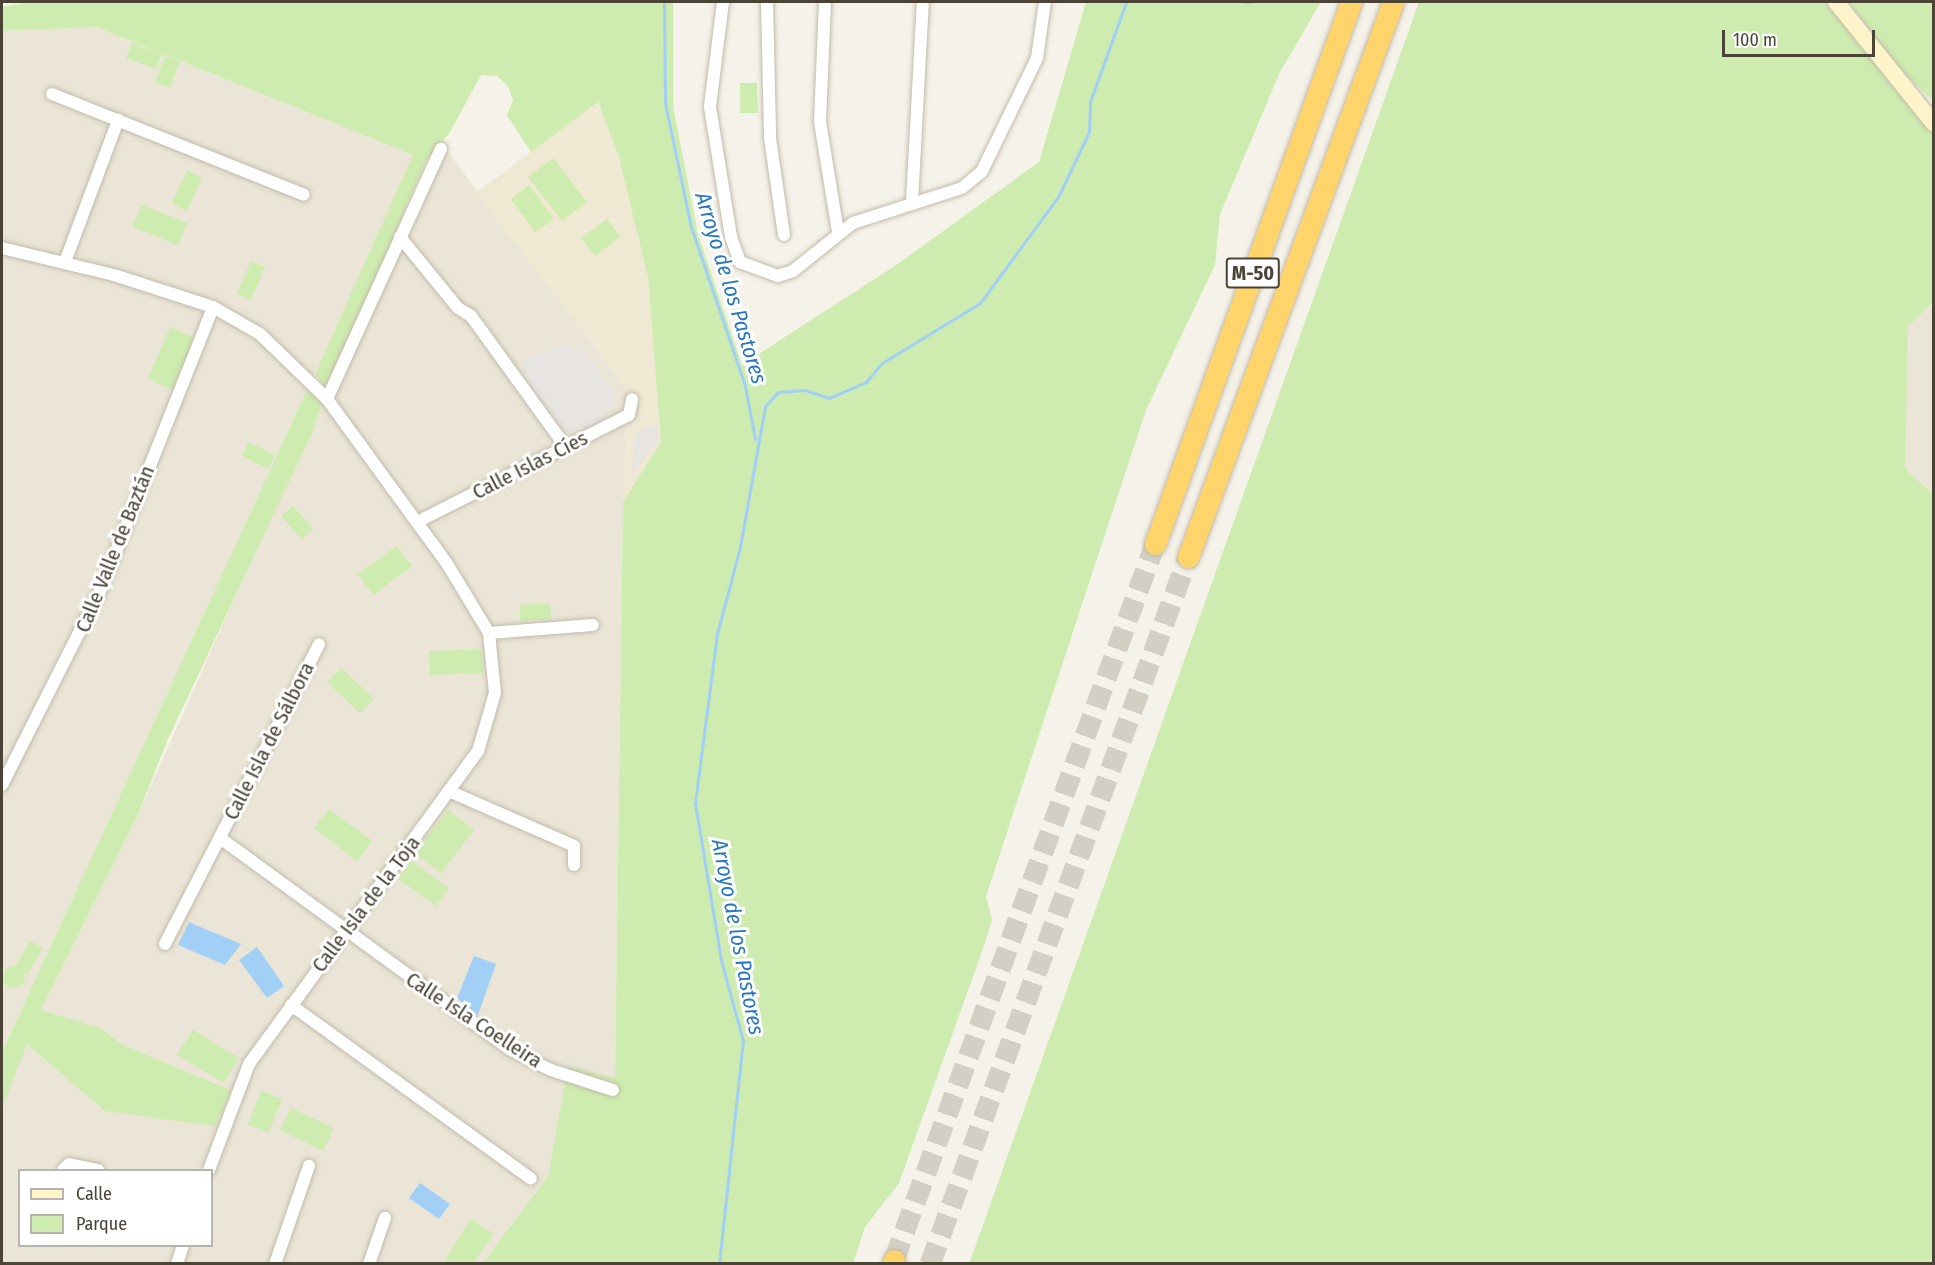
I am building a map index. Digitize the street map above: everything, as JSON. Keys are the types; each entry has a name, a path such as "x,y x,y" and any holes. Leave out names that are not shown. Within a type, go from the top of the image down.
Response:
{"highway":[{"name":"M-50","path":"1155,544 1351,2"},
{"name":"M-50","path":"1188,557 1393,2"}],"street":[{"path":"723,2 710,106 740,262 778,276 793,270 838,232 912,202 962,188 982,171 1037,58 1045,2"},
{"path":"767,2 770,138 784,235"},
{"path":"825,2 820,122 838,232"},
{"path":"912,202 923,2"},
{"path":"1836,2 1934,124"},
{"path":"52,94 304,195"},
{"path":"65,262 118,120"},
{"path":"327,399 441,149"},
{"path":"400,237 458,308 471,316 565,446"},
{"path":"2,248 65,262 213,307 260,334 327,399 417,522 489,633 593,626"},
{"name":"Calle Valle de Baztán","path":"2,784 101,589 213,307"},
{"name":"Calle Islas Cíes","path":"417,522 629,415 632,399"},
{"name":"Calle Isla de la Toja","path":"209,1169 249,1064 343,933 451,792 478,751 492,716 489,633"},
{"name":"Calle Isla de Sálbora","path":"165,944 319,644"},
{"path":"451,792 573,846 574,865"},
{"name":"Calle Isla de Sálbora","path":"219,838 343,933"},
{"name":"Calle Isla Coelleira","path":"343,933 510,1049 613,1090"},
{"path":"291,1005 531,1179"},
{"path":"64,1169 69,1164 93,1169"},
{"path":"275,1263 309,1166"},
{"path":"369,1263 385,1218"},
{"path":"177,1263 182,1247"}],"shaded area":[{"path":"96,27 415,156 2,1052 2,31"},
{"path":"597,102 617,146 648,277 661,442 623,502 627,425 643,420 624,386 476,193"},
{"path":"439,140 624,386 643,420 627,425 623,502 615,1079 568,1067 548,1176 483,1263 2,1263 2,1109 27,1043 106,1111 231,1090 123,1045 100,1028 41,1010 137,817"},
{"path":"1933,302 1933,495 1905,469 1905,403 1908,327"},
{"path":"568,342 572,350 583,349 618,400 605,411 609,417 582,434 576,428 565,433 526,380 532,375 523,378 514,371 526,368 523,360"},
{"path":"658,424 658,441 631,476 635,432"}],"green space":[{"path":"29,2 673,2 673,106 698,234 742,365 896,265 1039,162 1086,2 1321,2 1280,72 1220,214 1215,265 1146,410 986,896 992,920 983,949 899,1183 865,1227 853,1263 483,1263 548,1176 568,1066 615,1078 623,502 661,442 648,277 619,157 598,102 531,152 507,115 513,100 508,86 497,76 481,75 450,132 426,161 328,390 315,374 413,155 96,27 2,31 2,7"},
{"path":"1419,2 1824,2 1933,127 1933,302 1908,327 1905,469 1934,495 1933,1263 969,1264"},
{"path":"1849,2 1933,2 1933,101 1892,62"},
{"path":"132,43 162,54 156,69 126,58"},
{"path":"165,56 180,61 170,88 155,83"},
{"path":"740,83 757,83 758,113 740,113"},
{"path":"553,158 587,202 562,221 528,177"},
{"path":"187,170 202,178 187,211 172,203"},
{"path":"529,185 554,219 535,232 511,199"},
{"path":"142,205 187,223 178,245 132,227"},
{"path":"607,219 620,237 595,256 581,238"},
{"path":"251,261 265,267 251,300 237,294"},
{"path":"170,327 195,338 173,390 148,379"},
{"path":"307,390 322,403 313,431 168,739 137,817 41,1010 100,1028 123,1045 231,1090 215,1126 105,1111 27,1044 2,1109 2,1052"},
{"path":"249,442 275,455 268,469 242,456"},
{"path":"293,506 313,529 301,539 281,516"},
{"path":"397,546 412,566 373,595 358,574"},
{"path":"550,603 551,619 520,621 520,605"},
{"path":"482,649 483,673 430,675 429,651"},
{"path":"341,668 374,699 360,713 327,682"},
{"path":"329,809 372,841 357,861 314,828"},
{"path":"448,810 474,830 441,873 415,853"},
{"path":"411,861 449,888 436,906 398,879"},
{"path":"30,941 43,948 28,974 15,967"},
{"path":"14,966 22,969 25,977 22,985 14,988 6,985 3,977 6,969"},
{"path":"193,1030 239,1058 224,1083 177,1055"},
{"path":"261,1091 282,1099 269,1132 248,1125"},
{"path":"291,1108 334,1128 323,1151 280,1130"},
{"path":"471,1219 494,1234 473,1263 443,1263"}],"water":[{"path":"189,922 241,944 225,965 178,945"},
{"path":"257,947 284,986 267,998 239,960"},
{"path":"474,956 496,964 478,1015 457,998"},
{"path":"420,1183 450,1204 439,1219 409,1198"}],"waterway":[{"name":"Arroyo de los Pastores","path":"664,2 665,103 691,227 745,386 755,439"},
{"name":"Arroyo de los Pastores","path":"719,1264 743,1041 721,960 695,803 717,634 740,547 765,406 778,392 805,390 829,398 866,382 882,363 980,303 1058,197 1089,132 1090,102 1126,2"},
{"name":"Arroyo de los Pastores","path":"1245,2 1250,2"}],"tunnel":[{"path":"894,1260 1155,544"},
{"path":"930,1264 1188,557"}]}
